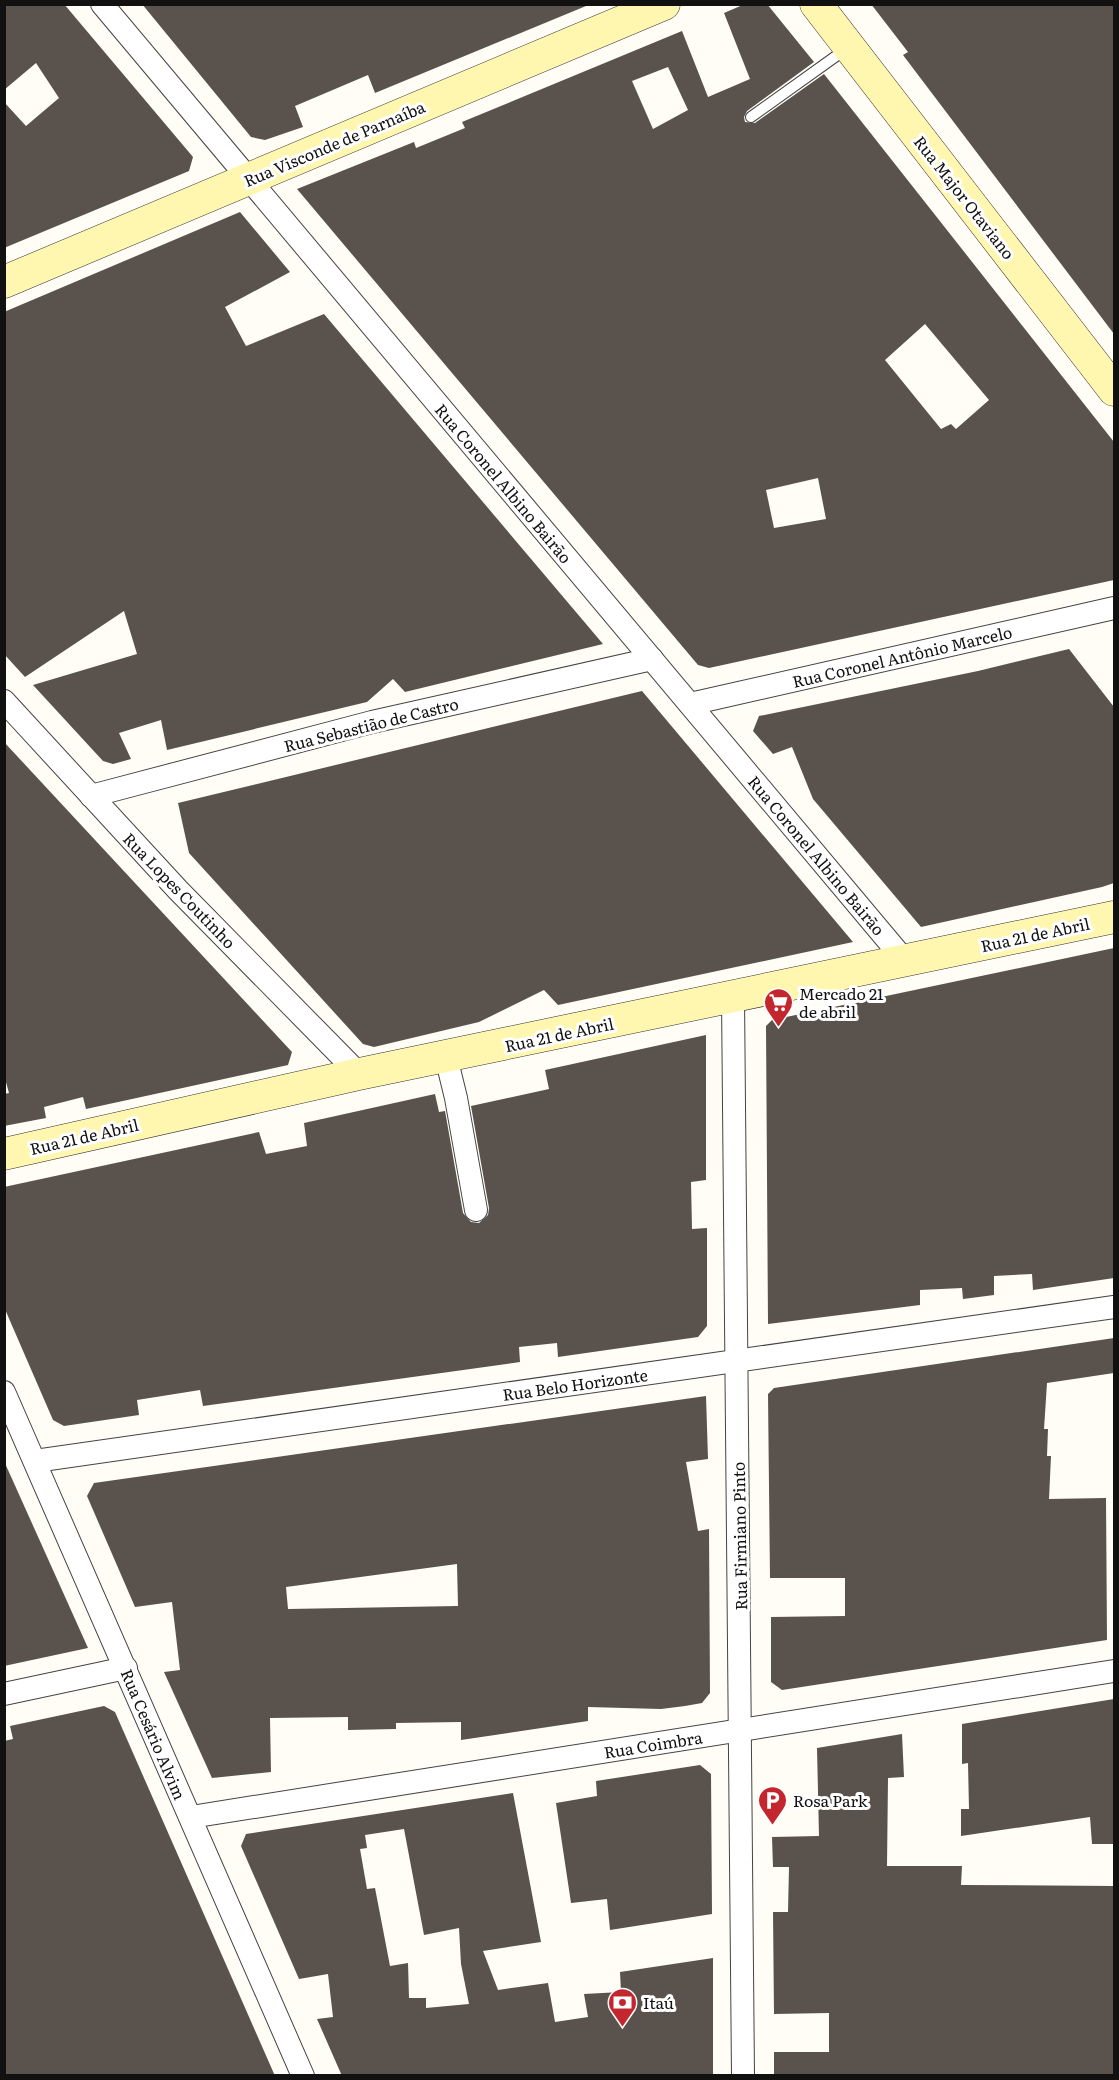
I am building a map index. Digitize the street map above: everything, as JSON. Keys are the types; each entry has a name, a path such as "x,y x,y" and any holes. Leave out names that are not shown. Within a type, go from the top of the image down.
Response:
{"street":[{"name":"Rua Coronel Albino Bairão","path":"102,4 906,962"},
{"name":"Rua Visconde de Parnaíba","path":"4,282 664,4"},
{"name":"Rua Major Otaviano","path":"816,4 1114,390"},
{"name":"Rua Coronel Antônio Marcelo","path":"690,704 1114,608"},
{"name":"Rua Sebastião de Castro","path":"91,796 372,722 652,659"},
{"name":"Rua Lopes Coutinho","path":"4,701 178,890 359,1074"},
{"name":"Rua 21 de Abril","path":"4,1154 359,1074 1114,917"},
{"name":"Rua Firmiano Pinto","path":"733,997 743,2076"},
{"path":"446,1057 456,1098 476,1210"},
{"name":"Rua Belo Horizonte","path":"35,1461 1114,1308"},
{"name":"Rua Cesário Alvim","path":"4,1392 303,2076"},
{"path":"4,1694 126,1668"},
{"name":"Rua Coimbra","path":"191,1817 1114,1671"}],"lane":[{"path":"751,117 849,48"}],"building":[{"path":"4,4 64,4 193,157 189,171 4,248 4,102 26,126 59,98 36,63 4,90"},
{"path":"142,4 586,4 586,6 375,93 368,75 295,106 303,127 265,140 251,137"},
{"path":"745,4 767,4 814,62 747,111 744,117 745,122 755,123 824,74 1114,442 1114,580 709,668 698,665 297,189 414,142 416,148 465,128 462,122 682,31 708,97 750,79 724,13","holes":["668,67 688,110 653,129 632,81","925,324 989,400 956,429 951,424 941,429 885,360","818,478 826,519 774,528 766,490"]},
{"path":"871,4 1114,4 1114,334 903,55 908,52"},
{"path":"240,212 290,272 225,307 246,346 324,314 603,644 405,692 393,679 367,702 167,750 161,720 119,733 131,759 113,764 103,761 33,685 137,654 124,611 25,677 4,654 4,312"},
{"path":"1069,649 1114,707 1114,883 1102,887 921,927 813,799 792,747 773,754 753,731 759,716 978,671"},
{"path":"642,691 853,942 558,1005 544,990 479,1022 374,1047 363,1044 189,853 178,803"},
{"path":"4,742 292,1052 288,1065 86,1109 83,1097 44,1107 46,1118 4,1126 4,1094 9,1093 4,1075"},
{"path":"1114,948 1114,1278 1033,1290 1032,1274 994,1276 994,1295 963,1299 962,1288 920,1290 920,1305 768,1324 766,1026 772,1020"},
{"path":"706,1035 706,1180 691,1182 692,1229 707,1228 707,1326 698,1337 558,1357 557,1343 519,1347 520,1362 203,1406 200,1390 137,1400 139,1415 64,1426 53,1420 4,1307 4,1187 259,1132 266,1154 307,1146 304,1123 435,1094 439,1112 445,1111 463,1213 471,1222 479,1223 488,1215 489,1208 471,1106 549,1089 545,1070"},
{"path":"1114,1338 1114,1373 1047,1383 1044,1429 1048,1429 1047,1456 1051,1456 1049,1499 1106,1498 1107,1640 782,1690 771,1682 771,1617 845,1616 845,1578 770,1578 768,1394 774,1388"},
{"path":"706,1396 708,1459 686,1462 698,1531 709,1529 710,1693 702,1703 661,1709 588,1707 588,1721 461,1740 461,1722 396,1723 396,1729 348,1730 348,1717 270,1718 271,1772 212,1778 164,1672 180,1670 172,1602 135,1607 87,1496 94,1483","holes":["457,1564 458,1606 288,1609 286,1587"]},
{"path":"4,1461 88,1648 4,1666"},
{"path":"1114,1699 1114,1844 1092,1844 1090,1817 961,1836 961,1809 969,1809 968,1763 962,1764 962,1724"},
{"path":"104,1706 115,1712 275,2076 4,2076 4,1741 13,1739 10,1726"},
{"path":"902,1734 904,1777 888,1778 887,1866 962,1866 961,1885 1114,1886 1114,2076 774,2076 774,2052 829,2052 829,2013 774,2014 773,1912 788,1912 789,1867 773,1867 772,1837 819,1836 817,1748"},
{"path":"700,1765 711,1774 712,1914 610,1930 607,1899 571,1903 556,1803 597,1796 596,1781"},
{"path":"513,1793 541,1942 483,1951 498,1990 548,1983 555,2022 588,2017 584,1994 621,1992 620,1972 713,1958 713,2076 342,2076 317,2019 333,2017 328,1974 299,1979 241,1846 246,1834","holes":["404,1829 424,1935 459,1928 461,1964 469,2004 426,2008 426,1998 409,1998 408,1963 390,1966 375,1888 367,1889 360,1849 367,1848 365,1835"]}],"place":[{"name":"Mercado 21 de abril","path":"778,1028"},
{"name":"Rosa Park","path":"772,1826"},
{"name":"Itaú","path":"622,2028"}]}
